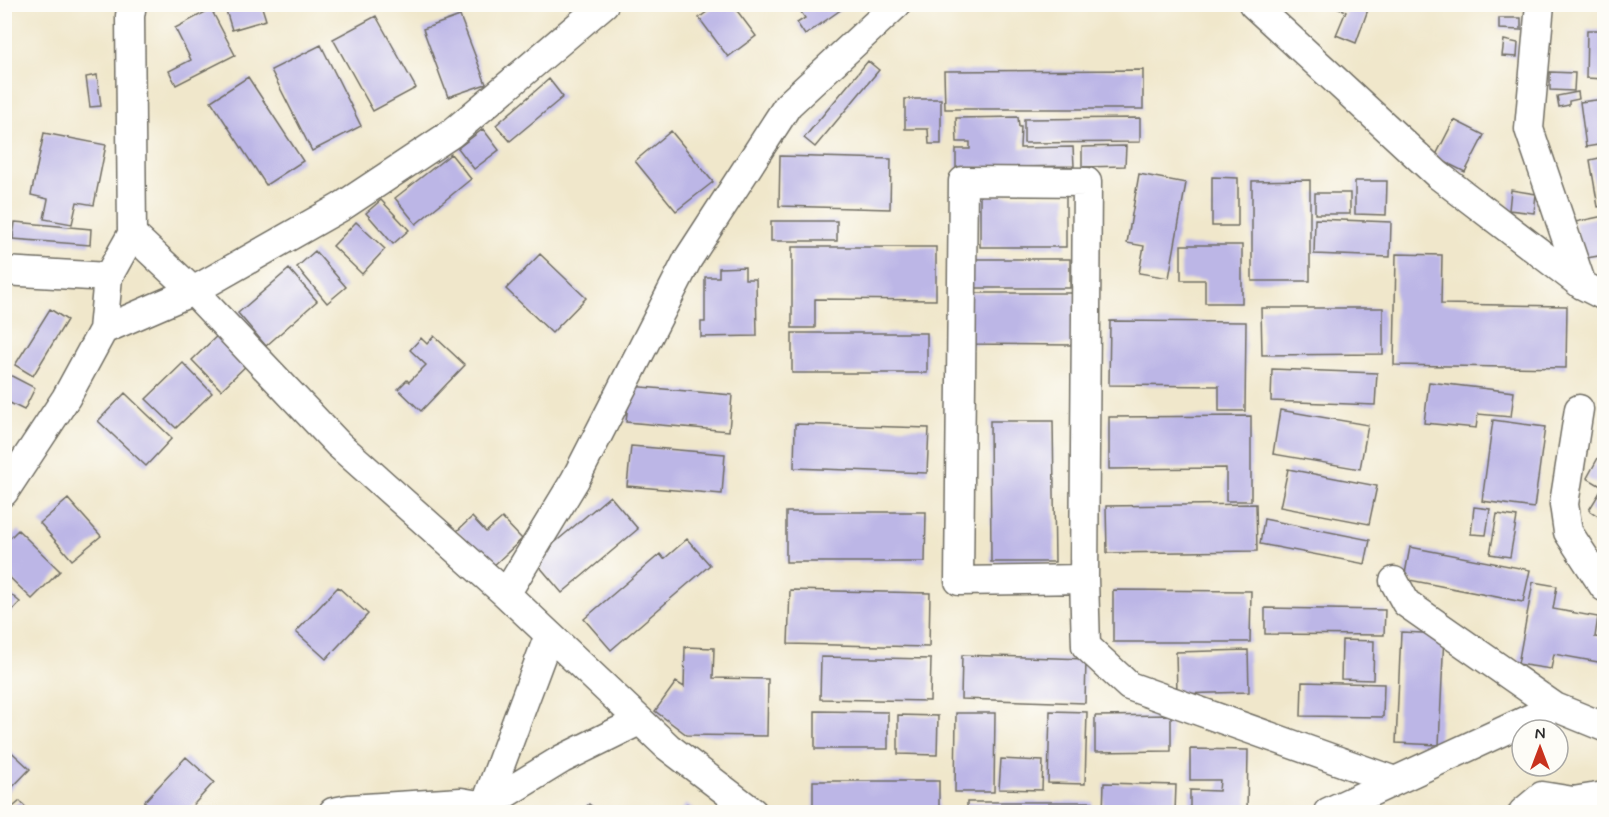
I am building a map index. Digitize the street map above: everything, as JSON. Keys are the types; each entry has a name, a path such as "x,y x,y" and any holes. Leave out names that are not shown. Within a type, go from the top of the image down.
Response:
{"street":[{"path":"4,492 66,398 103,330 108,277 132,234 130,16 132,4"},
{"path":"103,330 193,291 341,207 451,134 604,4"},
{"path":"506,594 575,480 688,259 788,105 897,4"},
{"path":"1253,4 1430,168 1593,290"},
{"path":"1540,4 1529,129 1593,290"},
{"path":"1084,579 959,581 963,181 1087,182 1084,579 1086,646 1129,687 1395,781"},
{"path":"132,234 193,291 338,444 506,594 668,747 753,813"},
{"path":"4,271 108,277"},
{"path":"1579,409 1564,504 1568,532 1605,587"},
{"path":"1394,581 1406,603 1555,707 1605,727"},
{"path":"483,809 549,635"},
{"path":"1328,813 1555,707"},
{"path":"333,813 349,809 461,802 483,809 562,759 639,721"},
{"path":"1523,813 1542,796 1573,801 1605,795"}],"building":[{"path":"224,4 261,4 266,20 232,30"},
{"path":"717,4 732,4 756,36 728,57 699,18"},
{"path":"799,4 849,4 805,35 797,23 805,18 797,6"},
{"path":"1330,4 1370,4 1356,43 1336,35 1346,11"},
{"path":"211,9 235,55 176,85 169,71 191,60 175,28"},
{"path":"376,16 416,88 373,111 333,39"},
{"path":"460,16 486,84 448,97 423,29"},
{"path":"1499,18 1521,18 1521,30 1499,29"},
{"path":"1587,30 1604,30 1604,79 1586,78"},
{"path":"1504,40 1518,43 1517,57 1502,56"},
{"path":"321,45 361,126 312,151 271,70"},
{"path":"868,61 879,70 815,147 804,138"},
{"path":"1143,70 1143,109 945,109 944,71"},
{"path":"1550,72 1575,73 1574,91 1550,90"},
{"path":"97,75 101,106 90,107 86,77"},
{"path":"248,77 303,161 266,185 211,101"},
{"path":"549,79 563,97 510,141 496,125"},
{"path":"1578,92 1579,99 1569,101 1569,105 1559,107 1557,96"},
{"path":"905,99 941,99 941,144 929,144 928,129 905,129"},
{"path":"1604,99 1604,144 1586,147 1580,102"},
{"path":"1018,117 1019,127 1021,127 1020,148 1073,147 1074,166 956,168 956,149 970,149 970,142 957,142 956,118"},
{"path":"1140,118 1140,142 1024,143 1024,119"},
{"path":"1454,120 1484,135 1465,172 1435,157"},
{"path":"483,129 499,150 474,169 458,148"},
{"path":"671,131 713,182 676,211 635,161"},
{"path":"44,133 106,145 94,205 77,202 72,224 44,219 48,199 31,195"},
{"path":"1126,146 1125,166 1082,167 1082,147"},
{"path":"451,154 471,179 416,224 395,198"},
{"path":"780,156 891,159 890,209 779,206"},
{"path":"1604,157 1604,206 1598,207 1590,160"},
{"path":"1139,174 1186,183 1169,278 1139,273 1144,246 1127,243"},
{"path":"1212,177 1238,178 1238,226 1212,226"},
{"path":"1310,180 1310,281 1252,281 1252,181"},
{"path":"1355,181 1387,181 1386,215 1355,214"},
{"path":"1511,190 1536,194 1534,213 1509,210"},
{"path":"1315,193 1350,193 1350,214 1315,214"},
{"path":"980,195 1066,196 1066,247 980,247"},
{"path":"381,200 409,230 393,244 366,213"},
{"path":"1604,216 1604,255 1581,259 1575,222"},
{"path":"1315,219 1391,222 1390,257 1314,254"},
{"path":"771,221 837,221 837,241 771,241"},
{"path":"15,222 91,229 90,245 13,239"},
{"path":"356,222 385,249 362,274 333,246"},
{"path":"1181,245 1242,245 1242,303 1205,303 1205,280 1181,280"},
{"path":"792,247 936,247 936,300 815,299 815,328 792,328"},
{"path":"315,251 346,287 327,303 297,267"},
{"path":"540,254 586,298 552,333 506,289"},
{"path":"1396,254 1442,255 1441,304 1567,306 1566,368 1394,365"},
{"path":"967,259 1070,259 1070,288 967,288"},
{"path":"745,267 745,279 756,279 757,336 701,337 701,322 705,322 705,277 719,277 719,268"},
{"path":"289,269 317,301 266,346 238,313"},
{"path":"968,293 1076,293 1076,345 968,344"},
{"path":"1261,308 1383,308 1383,354 1262,355"},
{"path":"50,309 67,320 33,376 15,365"},
{"path":"1110,321 1246,322 1245,411 1219,411 1219,386 1109,385"},
{"path":"223,330 252,360 221,390 192,360"},
{"path":"792,333 927,333 927,373 792,373"},
{"path":"434,336 465,365 421,411 398,389 407,380 409,382 426,365 410,350 421,338 427,344"},
{"path":"183,363 212,393 176,428 146,399"},
{"path":"1272,369 1377,373 1375,405 1271,401"},
{"path":"4,372 35,388 24,410 4,400"},
{"path":"1429,382 1514,392 1511,417 1478,414 1476,428 1424,423"},
{"path":"630,386 732,395 729,431 626,422"},
{"path":"125,393 172,438 146,466 98,421"},
{"path":"1280,410 1368,425 1360,469 1273,454"},
{"path":"1251,416 1251,501 1226,501 1226,468 1109,469 1109,417"},
{"path":"1493,420 1545,427 1534,508 1482,501"},
{"path":"990,421 1053,421 1055,562 991,562"},
{"path":"795,424 929,428 927,473 794,468"},
{"path":"631,446 725,454 722,494 627,486"},
{"path":"1604,447 1604,488 1587,478"},
{"path":"1288,469 1377,486 1369,524 1280,507"},
{"path":"1600,492 1604,495 1604,520 1589,510"},
{"path":"610,496 638,529 562,593 534,560"},
{"path":"68,499 101,536 72,560 40,523"},
{"path":"1256,504 1257,551 1107,553 1106,506"},
{"path":"1474,507 1490,509 1486,535 1471,534"},
{"path":"786,512 926,512 925,562 786,562"},
{"path":"1497,514 1517,517 1510,557 1490,554"},
{"path":"472,517 486,532 502,518 522,539 491,568 457,531"},
{"path":"1264,519 1370,540 1365,564 1260,544"},
{"path":"18,530 60,571 32,599 4,572 4,544"},
{"path":"687,539 710,565 611,650 584,619 660,554 664,559"},
{"path":"1410,547 1530,570 1523,602 1404,579"},
{"path":"1533,582 1557,586 1553,609 1598,617 1595,637 1604,638 1604,663 1554,654 1551,669 1518,664"},
{"path":"338,587 368,614 326,659 296,632"},
{"path":"4,589 20,602 4,619"},
{"path":"790,590 930,593 929,647 788,644"},
{"path":"1113,590 1251,591 1250,642 1113,642"},
{"path":"1265,608 1385,610 1384,635 1265,634"},
{"path":"1401,632 1444,634 1439,745 1396,743"},
{"path":"1342,640 1374,641 1373,680 1341,679"},
{"path":"685,647 714,648 713,678 768,679 767,736 687,735 655,711 676,682 684,687"},
{"path":"1248,650 1249,692 1177,694 1176,652"},
{"path":"962,655 1086,659 1085,703 961,699"},
{"path":"821,657 931,659 930,701 820,699"},
{"path":"1302,682 1384,684 1383,717 1301,716"},
{"path":"815,711 888,712 888,749 815,749"},
{"path":"1050,711 1087,712 1085,784 1048,783"},
{"path":"956,713 995,713 994,792 955,792"},
{"path":"898,715 938,716 937,755 898,754"},
{"path":"1171,715 1171,751 1095,752 1095,716"},
{"path":"4,745 30,769 4,796"},
{"path":"1190,749 1248,750 1247,812 1190,812 1190,790 1219,791 1220,780 1190,780"},
{"path":"186,757 214,782 187,812 155,812 144,802"},
{"path":"1001,759 1043,761 1042,790 999,789"},
{"path":"813,781 939,781 939,812 813,812"},
{"path":"1104,783 1176,785 1175,812 1103,812"},
{"path":"20,801 30,812 7,812"},
{"path":"967,802 1093,802 1093,812 967,812"},
{"path":"589,804 599,812 581,812"},
{"path":"687,804 698,812 680,812"}]}
